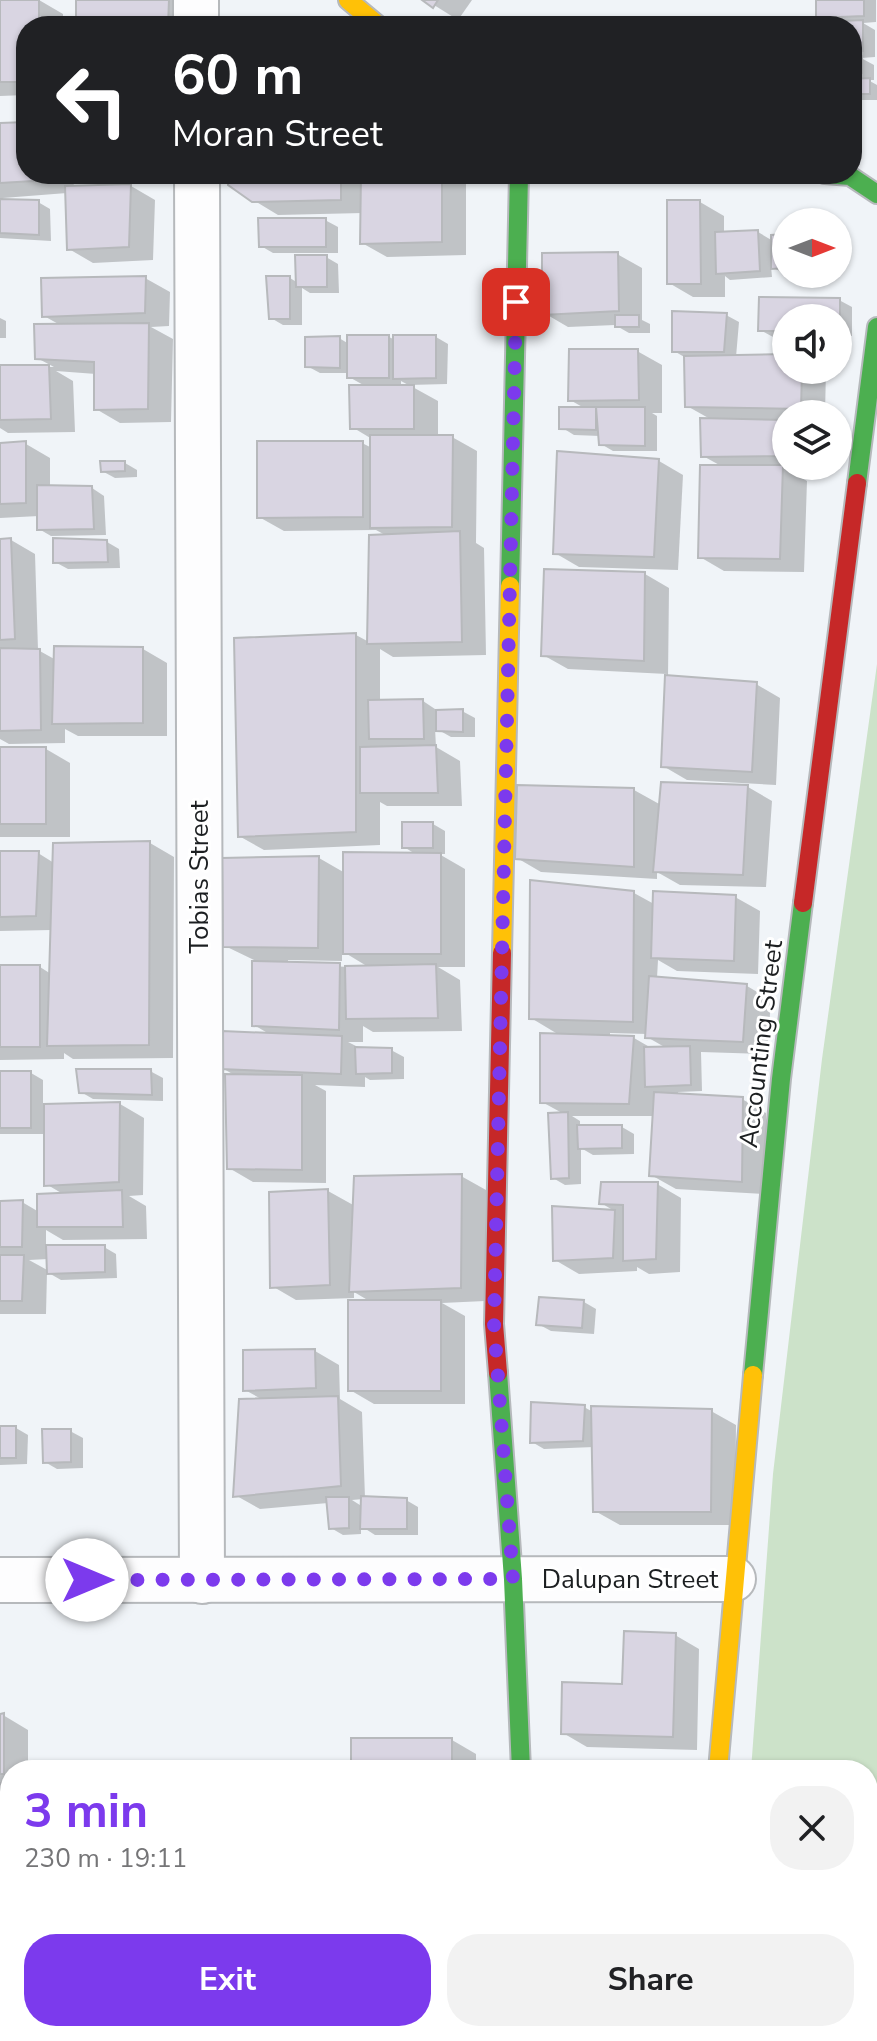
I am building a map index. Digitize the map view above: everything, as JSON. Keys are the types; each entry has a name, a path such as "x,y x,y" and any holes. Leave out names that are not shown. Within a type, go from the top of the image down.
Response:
{"street":[{"path":"348,0 367,16"},
{"name":"Tobias Street","path":"197,184 202,1581"},
{"path":"519,184 494,1324 513,1579 521,1760"},
{"name":"Accounting Street","path":"719,1760 781,1079 877,327"},
{"name":"Dalupan Street","path":"0,1580 733,1579"}],"green space":[{"path":"877,664 877,1760 752,1760 773,1474 822,1059"}],"building":[{"path":"0,0 39,0 39,16 16,16 16,82 0,82"},
{"path":"76,0 169,0 168,16 76,16"},
{"path":"422,0 438,0 433,8"},
{"path":"816,0 864,0 864,16 816,16"},
{"path":"862,78 870,78 870,94 862,94"},
{"path":"16,122 16,182 0,183 0,123"},
{"path":"131,184 129,247 67,250 65,186"},
{"path":"341,184 341,200 252,202 228,185"},
{"path":"361,184 442,184 442,242 360,244"},
{"path":"0,199 39,200 39,235 0,233"},
{"path":"667,200 700,200 701,284 667,284"},
{"path":"258,218 326,218 326,247 259,247"},
{"path":"758,230 760,271 716,274 715,232"},
{"path":"618,252 619,311 542,315 542,253"},
{"path":"295,255 327,255 327,287 296,287"},
{"path":"146,276 145,313 42,317 41,278"},
{"path":"266,276 290,276 290,319 269,319"},
{"path":"759,297 840,298 840,304 772,304 772,331 758,331"},
{"path":"672,311 727,313 724,352 672,352"},
{"path":"615,315 639,315 639,327 615,327"},
{"path":"149,323 148,409 94,410 94,362 35,359 34,324"},
{"path":"347,335 389,335 389,378 347,378"},
{"path":"393,335 436,335 436,378 393,379"},
{"path":"340,336 340,368 305,367 305,337"},
{"path":"569,349 638,349 639,400 568,401"},
{"path":"772,354 772,384 802,384 801,400 772,400 772,408 685,407 684,356"},
{"path":"0,365 49,365 51,419 0,420"},
{"path":"349,385 414,385 414,429 350,429"},
{"path":"559,407 596,407 596,430 559,429"},
{"path":"596,407 645,407 645,446 599,445"},
{"path":"700,418 772,420 772,456 701,457"},
{"path":"370,435 453,435 452,527 370,528"},
{"path":"26,441 26,503 0,504 0,443"},
{"path":"257,441 363,441 363,517 257,518"},
{"path":"557,451 659,459 654,557 553,554"},
{"path":"100,461 125,461 125,471 101,472"},
{"path":"700,465 772,465 772,480 783,480 780,559 698,558"},
{"path":"37,485 92,486 94,529 37,530"},
{"path":"460,531 462,642 367,644 369,535"},
{"path":"11,538 15,639 0,640 0,539"},
{"path":"53,538 107,540 108,562 53,563"},
{"path":"544,569 645,572 644,661 541,656"},
{"path":"356,633 356,832 238,837 234,638"},
{"path":"54,646 143,647 143,723 52,724"},
{"path":"0,648 40,649 41,730 0,731"},
{"path":"665,675 757,682 752,772 661,767"},
{"path":"423,699 424,739 369,739 368,700"},
{"path":"463,709 463,732 436,731 436,710"},
{"path":"436,745 438,793 360,793 360,747"},
{"path":"0,747 46,747 46,824 0,824"},
{"path":"661,782 748,785 743,875 653,872"},
{"path":"517,785 634,788 634,867 515,859"},
{"path":"402,822 433,822 433,848 402,848"},
{"path":"150,841 149,1045 47,1046 53,843"},
{"path":"0,851 39,851 36,916 0,917"},
{"path":"343,852 441,853 441,954 343,954"},
{"path":"319,856 318,948 223,947 222,858"},
{"path":"530,880 634,891 633,1022 529,1019"},
{"path":"653,891 736,895 734,961 651,958"},
{"path":"252,961 340,963 339,1030 252,1026"},
{"path":"436,964 438,1018 346,1019 345,966"},
{"path":"0,965 40,965 40,1047 0,1047"},
{"path":"649,976 747,984 743,1042 645,1038"},
{"path":"222,1031 342,1036 341,1074 220,1069"},
{"path":"540,1033 634,1036 629,1104 540,1103"},
{"path":"690,1046 691,1085 645,1087 644,1047"},
{"path":"355,1047 392,1048 392,1073 356,1074"},
{"path":"76,1069 151,1069 152,1095 79,1093"},
{"path":"0,1071 31,1071 31,1128 0,1128"},
{"path":"225,1074 302,1075 302,1170 227,1169"},
{"path":"654,1092 743,1097 742,1182 649,1176"},
{"path":"120,1102 119,1182 44,1186 44,1104"},
{"path":"568,1112 569,1178 551,1179 548,1113"},
{"path":"577,1125 622,1125 622,1148 578,1149"},
{"path":"462,1174 461,1288 349,1292 354,1176"},
{"path":"601,1182 658,1182 656,1259 623,1261 623,1205 599,1204"},
{"path":"328,1189 330,1285 270,1288 269,1192"},
{"path":"122,1190 123,1227 37,1227 37,1194"},
{"path":"23,1200 22,1247 0,1247 0,1201"},
{"path":"552,1206 615,1210 613,1258 553,1261"},
{"path":"46,1245 105,1245 105,1272 47,1274"},
{"path":"0,1255 24,1255 22,1301 0,1301"},
{"path":"539,1297 584,1300 582,1328 536,1325"},
{"path":"348,1300 441,1300 441,1391 348,1391"},
{"path":"315,1349 316,1388 243,1391 243,1350"},
{"path":"338,1396 341,1486 233,1497 239,1399"},
{"path":"531,1402 585,1405 583,1441 530,1443"},
{"path":"591,1406 712,1409 711,1512 593,1512"},
{"path":"0,1426 16,1426 16,1458 0,1458"},
{"path":"42,1429 71,1429 71,1462 43,1463"},
{"path":"361,1496 407,1498 407,1529 360,1529"},
{"path":"326,1497 349,1497 349,1528 329,1529"},
{"path":"624,1631 676,1633 673,1737 561,1734 562,1682 622,1684"},
{"path":"4,1713 4,1760 0,1760 0,1714"},
{"path":"351,1738 452,1738 452,1760 351,1760"}],"traffic: fast":[{"path":"510,586 519,184"},
{"path":"862,184 877,194"},
{"path":"857,483 877,327"},
{"path":"753,1375 781,1079 803,903"},
{"path":"498,1373 513,1579 521,1760"}],"traffic: slow":[{"path":"348,0 367,16"},
{"path":"502,953 510,586"},
{"path":"719,1760 753,1375"}],"traffic: jam":[{"path":"803,903 857,483"},
{"path":"498,1373 494,1324 502,953"}],"route":[{"path":"87,1580 513,1579 494,1324 516,302"}]}
